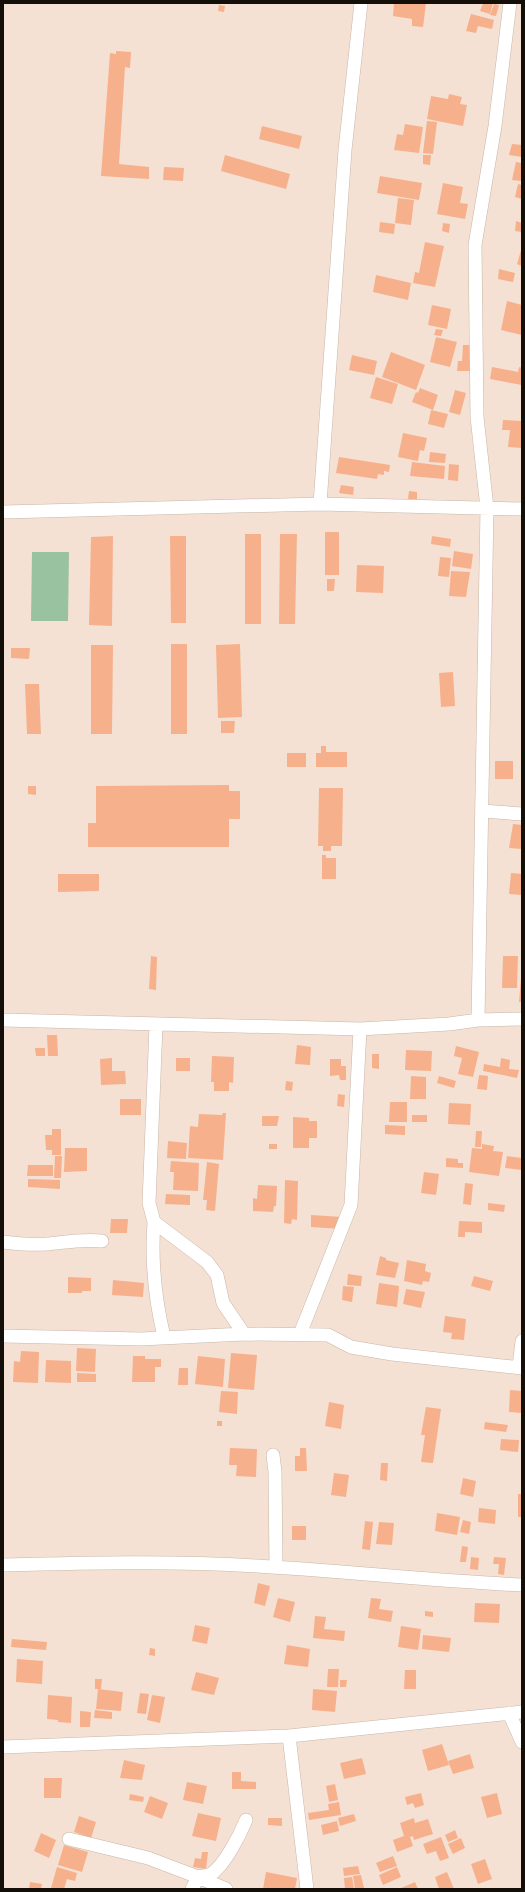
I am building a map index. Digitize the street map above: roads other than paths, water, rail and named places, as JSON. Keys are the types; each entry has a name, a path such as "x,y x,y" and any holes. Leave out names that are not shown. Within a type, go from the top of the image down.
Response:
{"street":[{"path":"320,504 345,150 361,3"},
{"path":"478,1020 487,508 477,417 475,246 495,126 510,3"},
{"path":"3,512 320,504 522,510"},
{"path":"482,811 522,814"},
{"path":"3,1020 360,1029 449,1024 478,1020 522,1019"},
{"path":"156,1025 149,1203 154,1222 153,1255 158,1309 164,1336"},
{"path":"300,1334 351,1205 360,1029"},
{"path":"154,1222 207,1262 217,1275 223,1303 244,1334"},
{"path":"3,1242 47,1244 71,1240 102,1241"},
{"path":"3,1336 67,1336 111,1339 244,1334 328,1335 351,1347 392,1354 520,1367 522,1341"},
{"path":"273,1455 275,1472 276,1568"},
{"path":"3,1565 138,1561 276,1568 446,1582 522,1585"},
{"path":"3,1747 289,1736 516,1713 522,1742"},
{"path":"289,1736 307,1889"},
{"path":"192,1889 198,1877 210,1874 220,1864 242,1832 246,1820"},
{"path":"69,1839 148,1858 226,1889"}]}
